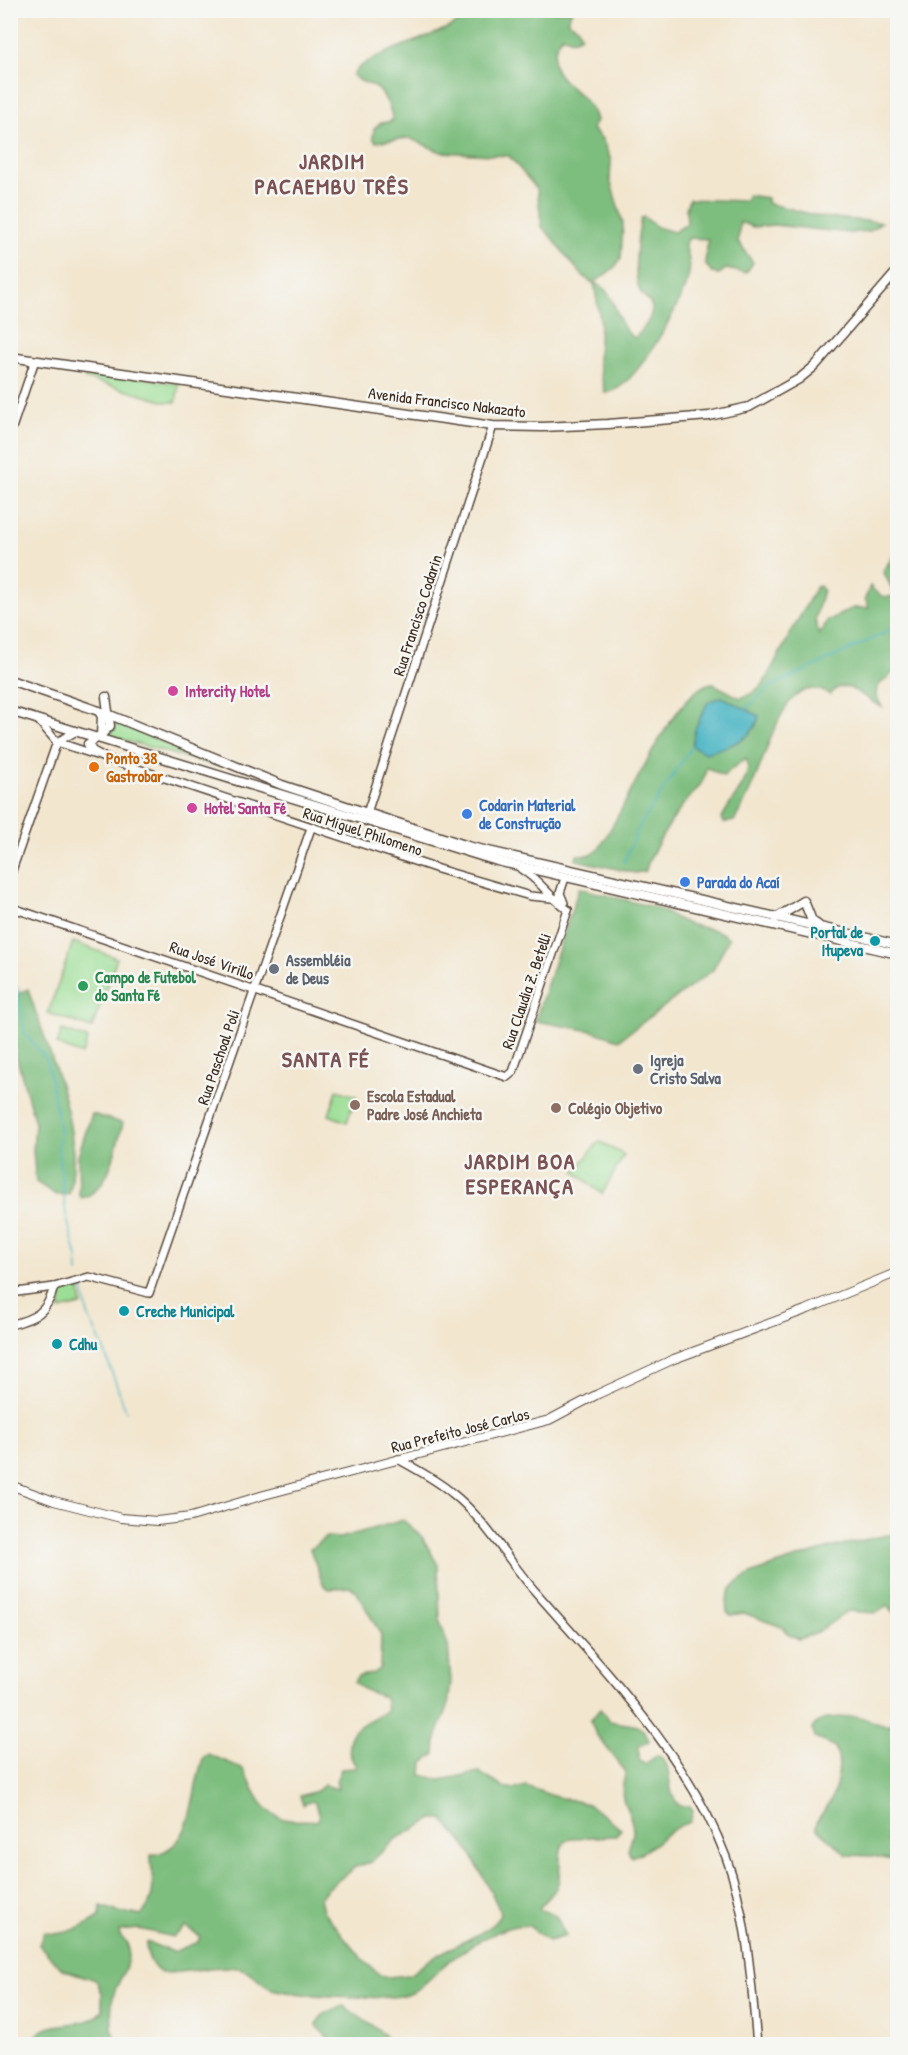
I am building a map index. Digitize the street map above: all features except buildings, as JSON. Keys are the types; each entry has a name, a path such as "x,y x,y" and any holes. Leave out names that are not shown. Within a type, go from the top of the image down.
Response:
{"main road":[{"name":"Avenida Francisco Nakazato","path":"10,357 493,426 608,424 709,416 749,407 799,380 815,366 897,270"},
{"path":"10,680 110,715 282,785 471,847 897,945"},
{"path":"103,757 89,748 88,744 110,726 106,697"},
{"path":"10,711 231,777 408,835 515,865 897,954"},
{"path":"98,737 102,717 99,711"},
{"path":"776,918 804,901 812,921 822,928"},
{"name":"Rua Prefeito José Carlos","path":"10,1485 54,1502 110,1515 157,1521 207,1513 264,1495 549,1420 598,1394 674,1359 808,1309 897,1272"}],"street":[{"path":"10,434 34,360"},
{"name":"Rua Francisco Codarin","path":"367,813 493,426"},
{"path":"38,720 57,742"},
{"path":"42,737 49,735 49,732"},
{"path":"10,876 57,742 75,732"},
{"name":"Rua Miguel Philomeno","path":"57,742 438,869 558,900"},
{"name":"Rua Paschoal Poli","path":"54,1287 89,1277 149,1293 256,990 310,828"},
{"path":"515,865 534,876 558,900"},
{"path":"558,900 565,878"},
{"name":"Rua Claudia Z. Betelli","path":"507,1077 513,1072 568,910 558,900"},
{"name":"Rua José Virillo","path":"10,907 507,1077"},
{"path":"10,1293 54,1287 44,1312 35,1318 10,1325"},
{"path":"398,1459 452,1492 471,1512 535,1591 635,1706 700,1800 726,1858 739,1901 757,2044"}],"green space":[{"path":"474,11 572,11 567,21 578,27 581,36 573,40 562,36 555,51 554,63 558,73 591,108 596,120 592,129 602,139 611,160 610,180 623,223 621,259 613,269 594,283 582,275 542,227 537,189 509,156 441,152 409,138 376,142 373,138 374,129 381,123 392,121 391,112 378,89 358,80 353,75 361,66 374,58 447,28"},
{"path":"748,195 767,198 767,203 822,217 881,222 870,231 850,233 774,225 753,227 740,222 738,241 753,263 746,273 726,269 719,274 712,273 705,263 708,239 689,238 685,245 689,276 665,328 642,364 629,379 617,389 605,393 598,362 600,319 594,283 608,294 623,325 635,338 646,325 652,309 650,303 640,292 637,282 636,254 641,218 644,217 657,227 674,232 687,224 686,209 689,199 745,201"},
{"path":"86,369 179,384 176,402 166,402 84,378"},
{"path":"897,551 897,669 877,687 876,696 882,707 849,688 836,689 830,695 816,689 803,691 793,699 776,725 749,794 734,821 724,823 722,818 747,774 746,758 723,776 706,767 704,779 667,829 651,856 646,871 635,873 576,860 577,855 591,854 601,845 654,748 683,704 698,690 712,683 740,698 751,694 763,684 816,587 820,586 823,590 815,619 819,635 827,621 853,608 869,608 865,599 870,586 881,595 888,597 895,595 883,571","holes":["722,697 758,716 744,739 705,753 705,711 709,702"]},
{"path":"118,722 216,766 109,736"},
{"path":"579,888 656,908 688,924 718,931 729,938 713,970 619,1040 592,1031 535,1021"},
{"name":"Campo de Futebol do Santa Fé","path":"73,942 117,958 92,1028 48,1013"},
{"path":"28,989 54,1064 69,1118 73,1170 69,1194 56,1195 36,1182 33,1151 35,1123 16,1055 12,997"},
{"path":"62,1030 88,1039 82,1055 57,1045"},
{"path":"337,1090 356,1096 347,1122 329,1115"},
{"path":"92,1114 123,1123 106,1177 92,1193 82,1198 79,1195 78,1155"},
{"path":"599,1141 624,1155 602,1194 575,1172"},
{"path":"79,1287 82,1305 60,1310 63,1290"},
{"path":"403,1520 422,1537 438,1565 440,1622 448,1646 451,1681 448,1706 436,1738 435,1754 423,1763 422,1775 441,1780 479,1772 502,1787 514,1789 526,1786 553,1796 588,1804 621,1829 616,1836 571,1838 562,1846 557,1886 539,1909 556,1916 566,1936 548,1941 529,1926 508,1928 486,1937 465,1950 412,1993 402,1996 366,1997 321,1995 272,1989 248,1971 238,1968 219,1967 161,1973 150,1959 147,1942 173,1952 198,1942 200,1936 186,1927 173,1937 139,1929 119,1931 120,1936 128,1943 128,1956 126,1967 112,2001 115,2044 32,2044 45,2029 86,2021 95,2017 102,2010 102,1993 96,1980 62,1969 39,1945 44,1932 65,1932 88,1924 100,1916 101,1906 122,1913 141,1915 147,1908 152,1894 151,1855 166,1850 177,1842 184,1830 190,1816 199,1770 204,1757 208,1754 242,1768 263,1805 276,1816 292,1820 317,1821 319,1816 315,1803 312,1801 303,1805 300,1796 317,1791 324,1785 338,1789 336,1781 341,1769 356,1768 350,1755 350,1738 359,1726 387,1710 385,1698 363,1689 354,1682 358,1676 372,1674 380,1668 381,1635 356,1591 350,1587 329,1589 324,1586 310,1549 326,1537 340,1538","holes":["433,1819 442,1819 459,1837 478,1867 500,1914 494,1923 479,1934 435,1956 409,1975 388,1977 380,1975 364,1961 323,1911 320,1898 326,1890 355,1867 371,1862 396,1839"]},
{"path":"894,1534 898,1536 897,1617 888,1605 876,1613 848,1611 815,1634 799,1639 789,1635 782,1627 744,1613 731,1615 727,1612 727,1600 731,1590 738,1582 757,1571 853,1542"},
{"path":"600,1709 610,1721 633,1725 643,1730 649,1741 639,1746 639,1760 645,1764 658,1755 667,1766 675,1800 680,1806 690,1806 693,1811 690,1822 674,1829 647,1849 631,1857 628,1850 633,1834 632,1824 622,1793 626,1772 596,1734 590,1721"},
{"path":"855,1716 882,1725 897,1722 897,1822 888,1842 897,1845 897,1861 873,1856 847,1855 816,1827 834,1793 839,1761 835,1747 815,1737 812,1729 819,1721 825,1719"},
{"path":"344,2006 382,2033 391,2044 350,2045 340,2043 323,2034 317,2025 321,2017"}],"water":[{"path":"722,697 759,716 756,725 738,742 705,753 692,746 695,729 708,702"}],"waterway":[{"path":"745,709 770,687 885,633 898,621"},
{"path":"624,862 639,827 692,746"},
{"path":"10,972 15,980"},
{"path":"18,988 25,1034 47,1060 60,1133 58,1148 66,1215 77,1257 78,1273"},
{"path":"82,1286 88,1315 102,1345 126,1411"}],"place":[{"name":"Intercity Hotel","path":"173,691"},
{"name":"Ponto 38 Gastrobar","path":"94,767"},
{"name":"Hotel Santa Fé","path":"192,808"},
{"name":"Codarin Material de Construção","path":"467,814"},
{"name":"Parada do Acaí","path":"685,882"},
{"name":"Portal de Itupeva","path":"875,941"},
{"name":"Assembléia de Deus","path":"274,969"},
{"name":"Campo de Futebol do Santa Fé","path":"83,986"},
{"name":"Igreja Cristo Salva","path":"638,1069"},
{"name":"Escola Estadual Padre José Anchieta","path":"355,1105"},
{"name":"Colégio Objetivo","path":"556,1108"},
{"name":"Creche Municipal","path":"124,1311"},
{"name":"Cdhu","path":"57,1344"}],"district":[{"name":"JARDIM PACAEMBU TRÊS","path":"332,174"},
{"name":"SANTA FÉ","path":"326,1059"},
{"name":"JARDIM BOA ESPERANÇA","path":"520,1174"}]}
